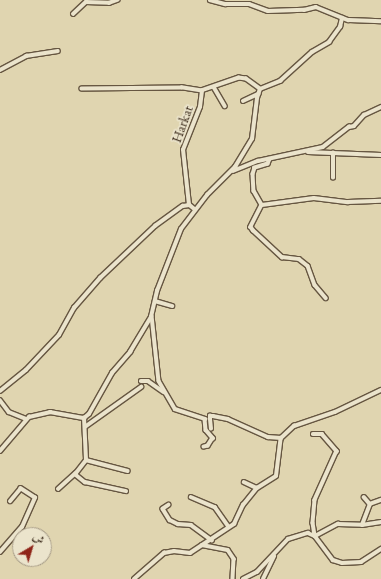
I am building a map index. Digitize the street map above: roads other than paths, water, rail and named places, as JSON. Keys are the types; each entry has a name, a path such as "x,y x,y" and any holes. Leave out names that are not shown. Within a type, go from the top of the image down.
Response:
{"street":[{"path":"72,14 86,2 109,3 117,0"},
{"path":"210,0 225,4 249,4 268,11 304,10 316,7 342,18 381,22"},
{"path":"204,447 208,446 213,438 206,430 205,419 177,411 164,392 157,372 152,315 155,301 178,234 195,210 242,158 241,155 253,137 258,94 260,89 280,80 312,52 329,42 339,29 342,18"},
{"path":"0,70 26,56 58,51"},
{"path":"82,89 202,91 239,78 246,79 260,89"},
{"path":"214,87 225,106"},
{"path":"194,90 200,100"},
{"name":"Harkat","path":"189,205 183,150 202,91"},
{"path":"243,100 258,94"},
{"path":"230,172 258,161 305,152 323,146 349,127 354,126 364,115 381,107"},
{"path":"305,152 381,155"},
{"path":"333,153 333,178"},
{"path":"262,205 254,190 253,174 255,168 268,164 270,159"},
{"path":"262,205 314,198 344,201 381,200"},
{"path":"0,391 26,370 59,335 74,308 100,278 155,226 184,206 189,205 195,210"},
{"path":"262,205 252,227 253,230 282,257 299,259 308,266 315,285 326,298"},
{"path":"155,301 172,306"},
{"path":"58,489 75,474 86,460 84,418 100,398 112,372 134,346 152,315"},
{"path":"141,381 148,381 164,392"},
{"path":"85,427 141,387"},
{"path":"134,579 164,553 174,550 190,553 212,540 229,526 234,524 244,505 257,488 278,472 281,438 297,423 335,412 381,390"},
{"path":"0,400 9,412 26,419"},
{"path":"0,451 26,419 50,412 84,418"},
{"path":"211,429 210,416 213,416 228,419 268,438 281,438"},
{"path":"313,434 322,434 336,451 315,500 313,523 315,536 333,560 342,563 361,562 381,550"},
{"path":"86,460 128,471"},
{"path":"75,474 84,482 126,492"},
{"path":"244,482 257,488"},
{"path":"0,552 22,527 36,498 21,489 11,501"},
{"path":"191,497 215,507 229,526"},
{"path":"364,497 370,504"},
{"path":"362,525 370,504 381,500"},
{"path":"170,505 163,509 170,520 178,524 191,526 212,540"},
{"path":"315,536 338,524 362,525 381,522"},
{"path":"243,579 253,574 274,556 291,538 308,533 315,536"},
{"path":"202,545 228,550 234,559 233,579"},
{"path":"263,579 274,556"}]}
